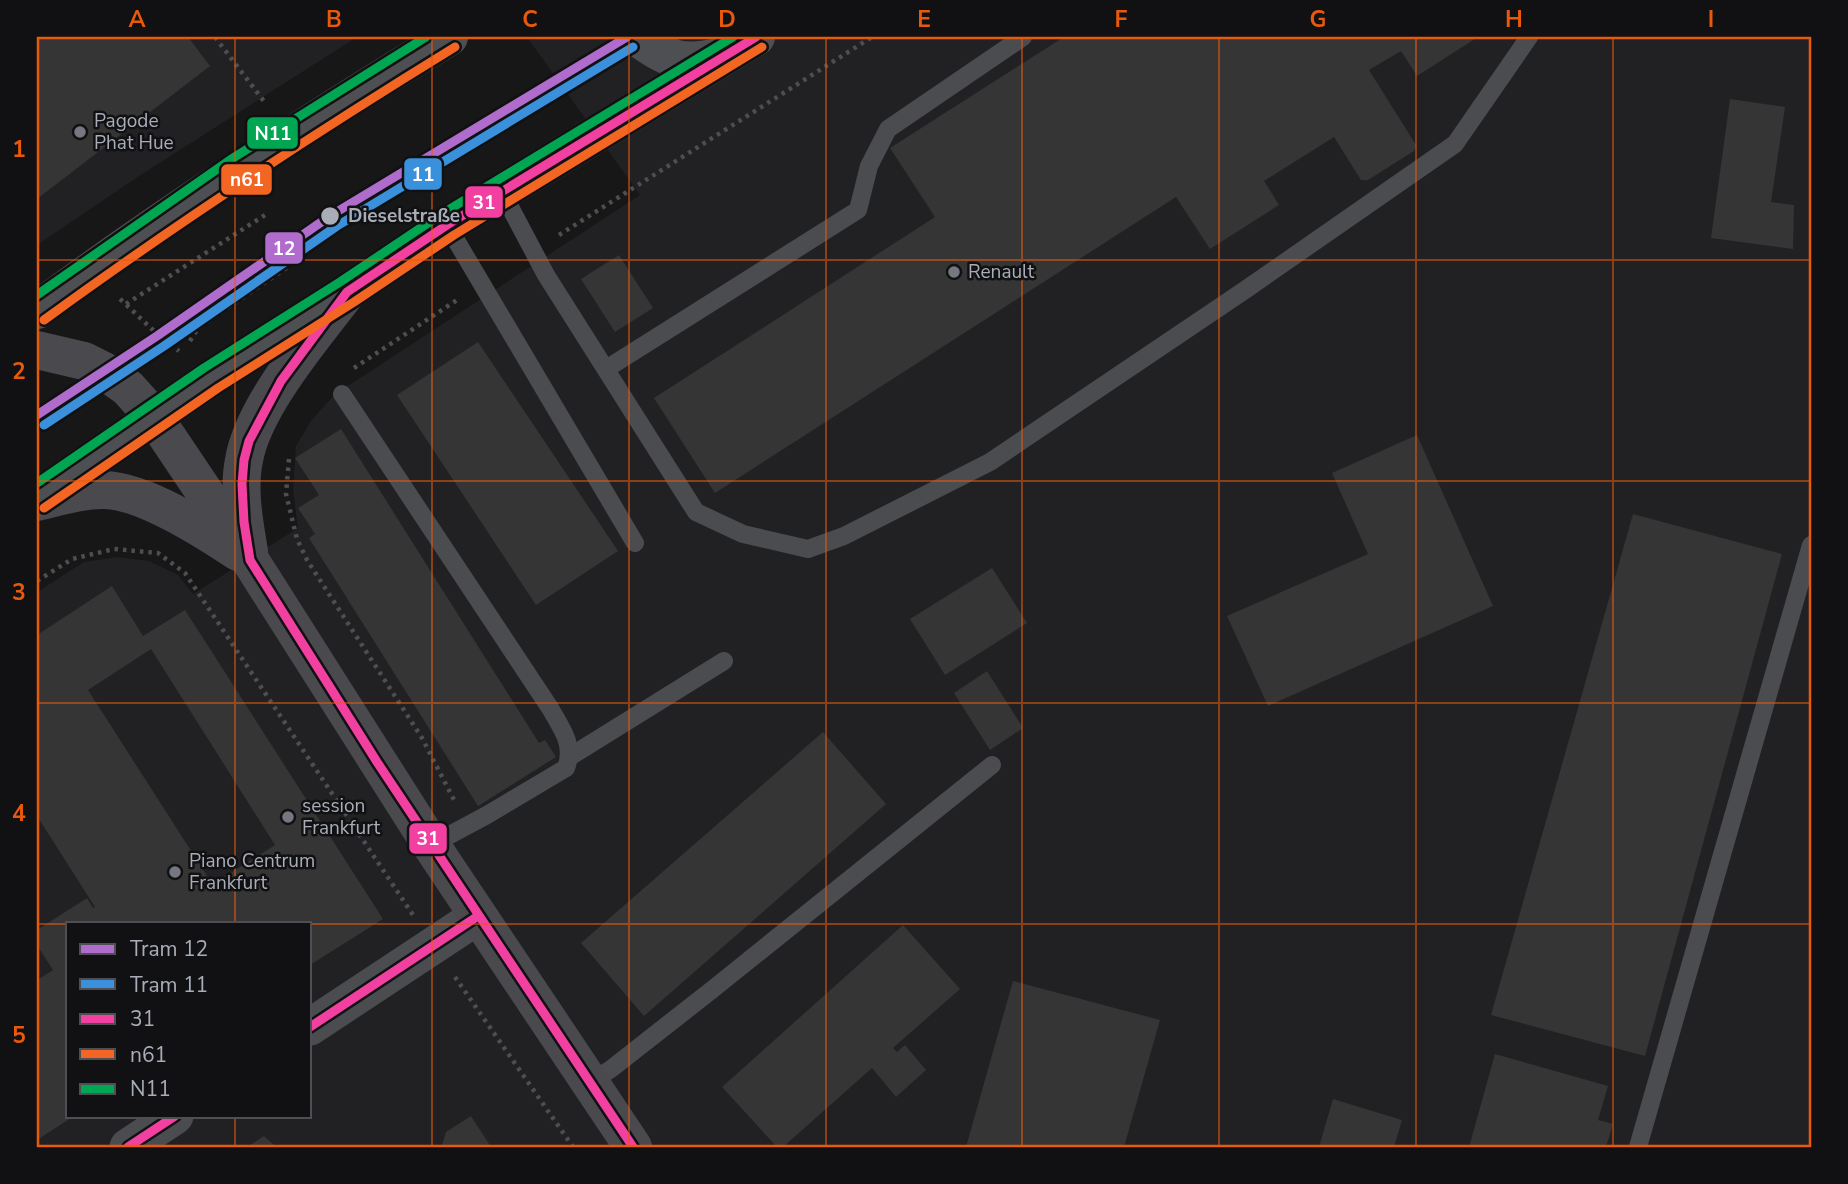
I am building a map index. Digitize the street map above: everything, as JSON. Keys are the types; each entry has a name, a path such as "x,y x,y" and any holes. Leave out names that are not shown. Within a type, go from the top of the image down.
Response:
{"main road":[{"path":"37,310 89,271 277,145 449,37"},
{"path":"637,37 663,55 683,61 703,61 740,46"},
{"path":"37,500 154,417 447,225 740,46"},
{"path":"250,560 242,484 249,441 281,381 347,292"},
{"path":"37,350 84,361 104,371 128,388 154,417 250,560 431,845 633,1147"},
{"path":"37,500 89,491 124,492 210,534 250,560"}],"street":[{"path":"312,1026 478,916"},
{"path":"128,1147 173,1118"}],"lane":[{"path":"606,369 858,209 869,166 888,129 1023,37"},
{"path":"502,192 532,252 696,512 743,534 807,549 844,536 990,462 1455,144 1529,37"},
{"path":"447,225 635,543"},
{"path":"342,394 550,708 567,739 570,756 566,768 431,845"},
{"path":"1638,1147 1811,545"},
{"path":"570,756 724,661"},
{"path":"589,1083 611,1069 713,989 992,765"}],"path":[{"path":"215,37 270,111"},
{"path":"532,252 873,37"},
{"path":"126,304 265,215"},
{"path":"89,271 146,321 157,336 183,354 198,328 289,266"},
{"path":"347,373 482,284"},
{"path":"37,581 72,559 114,550 158,553 185,573 433,946 573,1147"},
{"path":"374,679 381,675"}],"shaded area":[{"path":"37,37 357,37 136,178 37,245"},
{"path":"527,37 1811,37 1811,1147 37,1147 37,592 84,562 118,557 149,561 178,575 193,594 298,528 293,490 296,446 311,421 334,395 640,195"}],"building":[{"name":"Pagode Phat Hue","path":"37,37 188,37 210,66 37,199"},
{"name":"Renault","path":"1064,37 1478,37 1417,76 1401,51 1369,70 1416,145 1414,151 1368,180 1361,180 1334,137 1264,181 1279,205 1210,249 1176,197 715,493 654,398 935,217 890,148"},
{"path":"1730,99 1785,107 1771,202 1794,205 1793,249 1711,238"},
{"path":"619,255 653,308 615,332 581,279"},
{"path":"478,342 618,551 536,605 397,395"},
{"path":"341,429 539,743 545,740 556,757 478,806 309,538 315,534 298,508 319,495 295,458"},
{"path":"1417,435 1493,606 1268,706 1227,616 1368,554 1332,473"},
{"path":"1633,514 1782,554 1645,1056 1491,1015"},
{"path":"992,568 1027,623 945,675 910,619"},
{"path":"112,586 143,636 185,610 383,919 312,964 312,922 66,922 66,1118 71,1118 37,1140 37,980 53,970 37,945 37,930 87,898 93,908 95,907 37,816 37,635","holes":["151,649 275,845 216,882 211,882 88,690"]},
{"path":"987,671 1023,728 990,750 954,693"},
{"path":"823,732 886,804 644,1016 581,943"},
{"path":"903,925 960,989 893,1048 897,1052 905,1045 926,1070 896,1097 872,1068 783,1147 777,1147 722,1087"},
{"path":"1013,981 1160,1020 1124,1147 966,1147"},
{"path":"1495,1054 1608,1086 1598,1120 1613,1124 1606,1147 1469,1147"},
{"path":"1333,1099 1402,1120 1394,1147 1319,1147"},
{"path":"471,1116 491,1147 444,1147 442,1145 446,1132"},
{"path":"264,1136 276,1147 247,1147"}],"tram line":[{"name":"12","path":"37,415 330,216 627,37"},
{"name":"11","path":"44,425 337,226 633,47"}],"transit line":[{"name":"N11","path":"37,295 233,158 426,37"},
{"name":"N11","path":"37,483 204,368 440,215 733,37"},
{"name":"31","path":"633,1147 377,762 250,560 244,522 244,460 249,441 281,381 347,292 447,225 756,37"},
{"name":"n61","path":"44,320 247,179 455,47"},
{"name":"n61","path":"44,508 218,388 454,235 762,47"},
{"name":"31","path":"312,1026 478,916"},
{"name":"31","path":"128,1147 172,1118"}],"place":[{"name":"Pagode Phat Hue","path":"80,132"},
{"name":"Dieselstraße","path":"330,216"},
{"name":"Renault","path":"954,272"},
{"name":"session Frankfurt","path":"288,817"},
{"name":"Piano Centrum Frankfurt","path":"175,872"}]}
